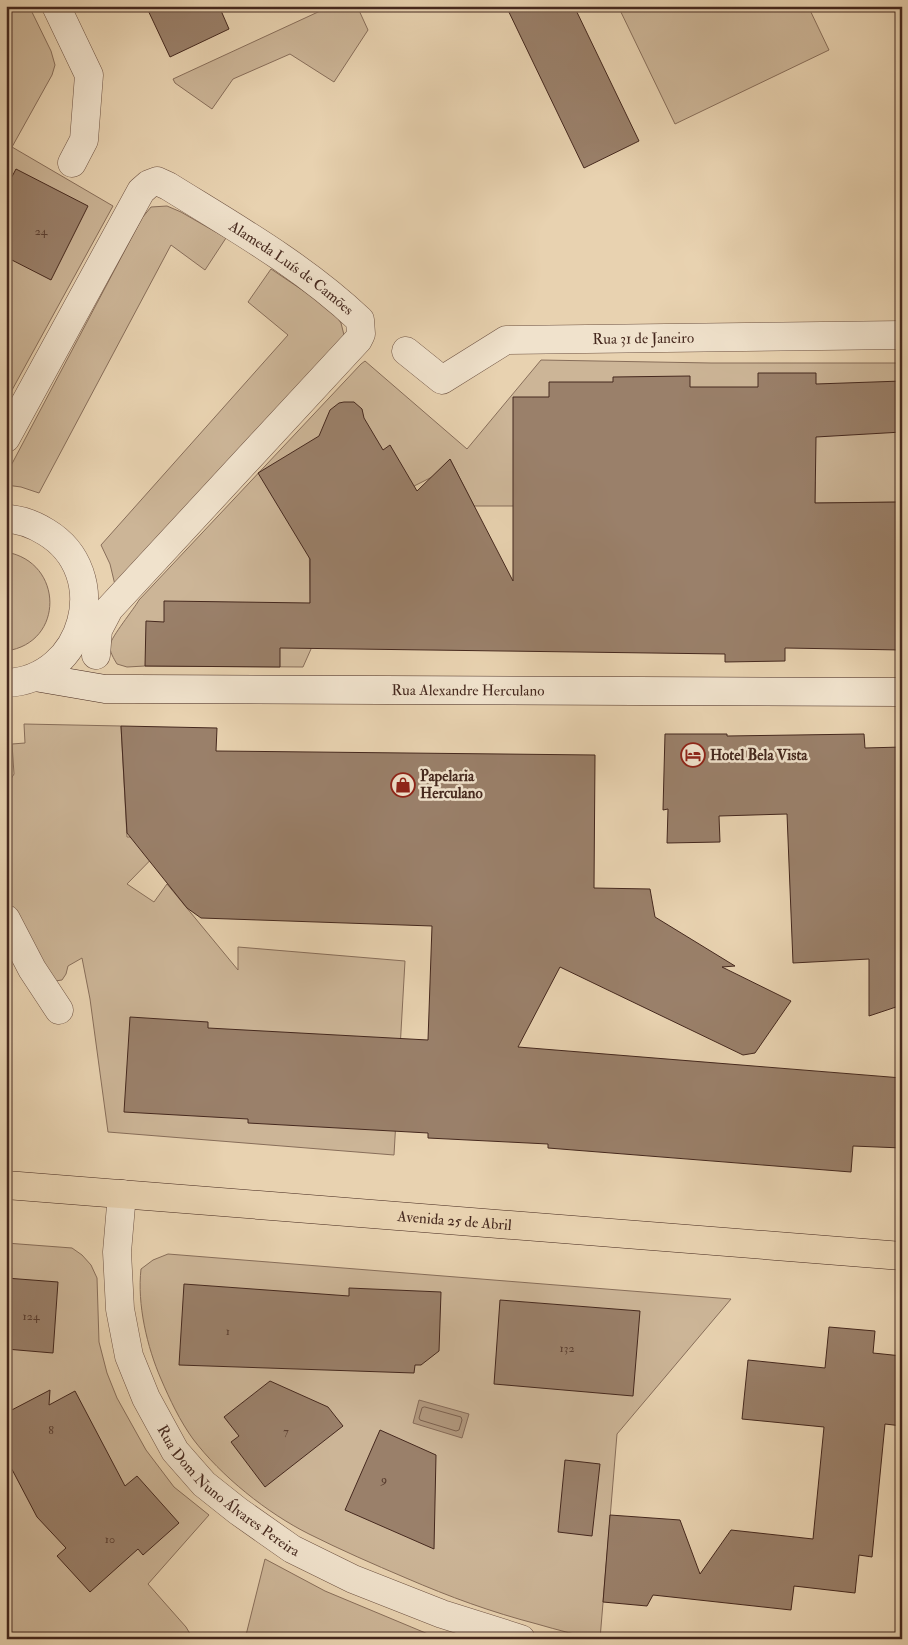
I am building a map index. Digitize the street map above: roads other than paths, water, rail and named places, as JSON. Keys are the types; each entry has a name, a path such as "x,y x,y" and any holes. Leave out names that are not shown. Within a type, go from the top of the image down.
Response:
{"main road":[{"name":"Avenida 25 de Abril","path":"6,1185 902,1256"}],"street":[{"path":"56,6 89,76 84,140 72,163"},
{"name":"Alameda Luís de Camões","path":"6,438 141,191 149,184 157,181 256,240 341,302 360,320 362,334 358,340 109,609 92,622"},
{"name":"Rua 31 de Janeiro","path":"406,351 442,380 506,340 902,335"},
{"path":"6,519 15,519 34,525 52,535 66,549 77,566 83,586 85,606 92,622 90,639 96,655 106,672 119,683 134,690"},
{"path":"6,683 17,683 35,677 50,668 64,657 74,642 92,622"},
{"name":"Rua Alexandre Herculano","path":"35,677 105,689 134,690 902,692"},
{"path":"6,919 32,969 59,1010"},
{"name":"Rua Dom Nuno Álvares Pereira","path":"122,1194 117,1252 120,1309 129,1356 146,1398 175,1451 204,1484 238,1511 292,1549 353,1579 442,1614 521,1639"}],"water":[{"path":"419,1400 469,1414 462,1438 413,1423"}],"place":[{"name":"Hotel Bela Vista","path":"693,755"},
{"name":"Papelaria Herculano","path":"403,785"}]}
